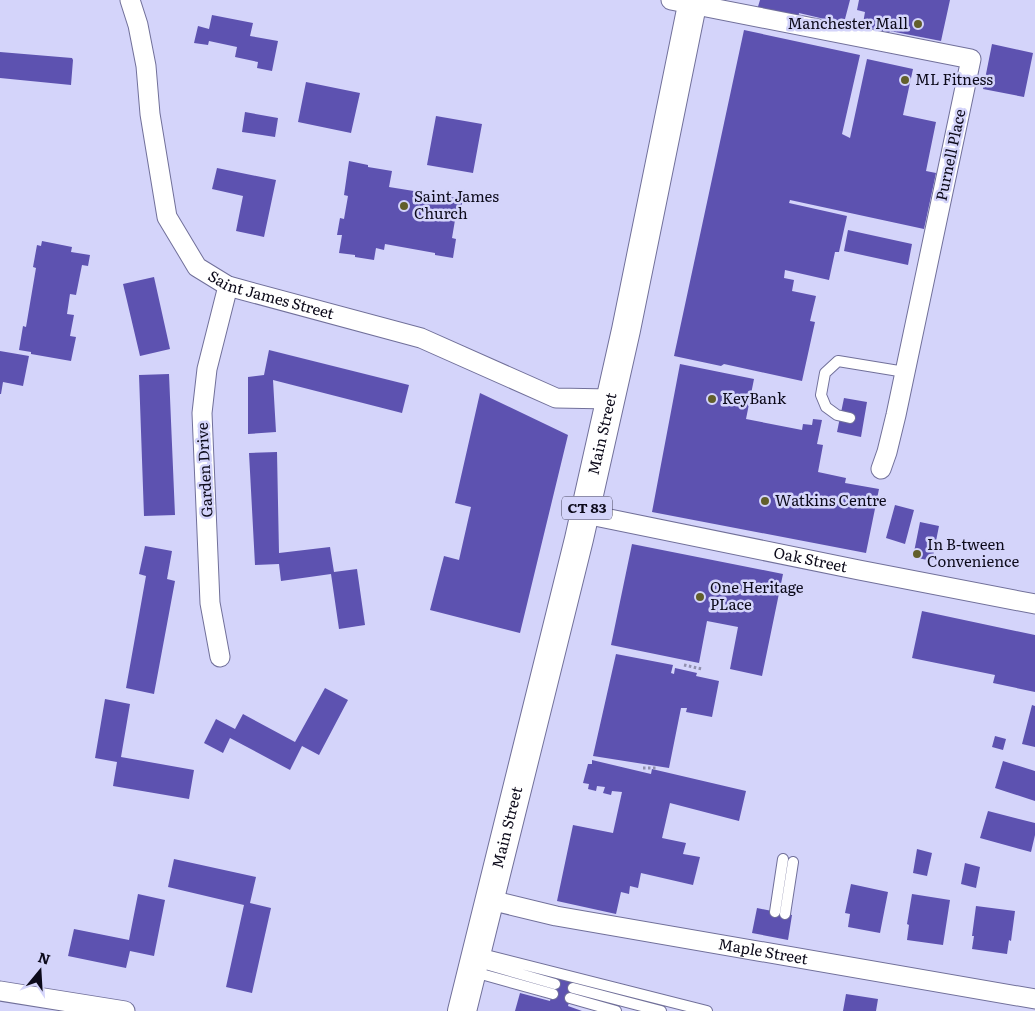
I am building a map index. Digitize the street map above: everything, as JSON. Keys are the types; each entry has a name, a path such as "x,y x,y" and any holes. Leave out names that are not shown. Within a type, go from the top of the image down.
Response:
{"main road":[{"name":"Main Street","path":"462,1011 568,586 611,399 653,201 686,1"}],"street":[{"name":"Saint James Street","path":"130,0 138,25 146,66 150,114 167,217 197,267 228,286 421,338 556,398 611,399"},
{"name":"Purnell Place","path":"686,1 971,59 894,426 881,469"},
{"name":"Garden Drive","path":"220,657 210,603 202,413 206,369 228,286"},
{"name":"Oak Street","path":"585,514 1035,604"},
{"name":"Maple Street","path":"490,900 556,916 1034,993"},
{"path":"0,991 125,1011"}],"lane":[{"path":"850,418 837,415 826,407 821,395 825,373 838,361 905,372"},
{"path":"780,913 788,861"},
{"path":"475,962 554,988"},
{"path":"475,962 707,1011"},
{"path":"616,1011 571,993 661,1011"}],"path":[{"path":"684,664 702,668"},
{"path":"643,768 658,768"}],"building":[{"path":"760,0 850,0 845,19 837,22 799,13 798,20 757,10"},
{"name":"Manchester Mall","path":"859,0 950,0 941,41 890,31 888,34 862,29 865,12 857,10"},
{"path":"212,15 253,23 250,36 278,41 272,71 257,68 258,62 235,57 237,47 209,41 208,45 194,43 198,26 209,29"},
{"path":"744,30 860,55 842,134 850,138 867,59 913,69 903,115 936,122 926,171 936,173 924,229 790,200 789,203 847,216 839,252 835,252 829,280 785,270 784,278 794,280 792,291 816,296 810,321 815,322 802,381 724,364 721,366 674,356"},
{"path":"992,44 1033,53 1024,97 983,89"},
{"path":"0,52 72,58 71,85 0,78"},
{"path":"306,82 360,93 351,133 298,122"},
{"path":"245,112 278,118 275,137 242,132"},
{"path":"436,116 482,124 473,173 427,165"},
{"name":"Saint James Church","path":"349,161 368,165 368,167 392,171 389,187 463,199 460,214 456,214 452,238 456,239 453,258 385,244 384,250 376,248 374,260 339,253 342,235 337,235 340,218 344,219 348,196 344,195"},
{"path":"217,168 276,180 264,237 236,231 243,196 212,189"},
{"path":"848,230 912,244 908,265 844,251"},
{"path":"42,241 72,247 71,252 90,255 88,266 82,265 76,295 70,294 67,314 74,315 70,336 76,337 71,361 19,350 23,326 26,327 36,268 33,267 37,245 41,246"},
{"path":"154,277 170,349 140,356 123,284"},
{"path":"269,350 409,385 402,413 273,380 276,432 248,434 248,377 264,375"},
{"path":"0,351 29,356 23,386 3,382 1,394 0,394"},
{"name":"Watkins Centre","path":"680,364 754,379 746,419 802,430 803,424 812,425 813,419 822,420 817,444 823,445 818,472 846,478 845,483 879,489 866,553 652,512"},
{"path":"169,374 175,515 144,516 139,375"},
{"path":"480,393 568,435 520,633 430,610 444,556 459,560 471,507 455,503"},
{"path":"844,398 867,402 861,437 837,432"},
{"path":"277,452 279,553 330,547 334,572 357,569 365,625 339,629 331,574 281,581 279,564 255,565 249,453"},
{"path":"895,505 914,510 905,544 886,538"},
{"path":"920,522 939,526 932,561 913,557"},
{"name":"One Heritage PLace","path":"632,544 783,574 762,676 730,669 738,627 707,621 699,663 611,645"},
{"path":"145,546 172,551 167,579 175,581 154,694 126,688 146,576 139,574"},
{"path":"922,611 1035,635 1035,692 993,683 995,675 912,658"},
{"path":"616,654 673,665 671,673 674,674 675,668 697,673 696,676 719,681 712,717 686,712 687,708 681,708 669,768 593,756"},
{"path":"325,688 348,700 319,755 302,746 290,770 230,738 223,753 204,743 216,719 235,729 243,714 295,742"},
{"path":"105,699 130,704 121,757 194,770 189,799 113,786 117,762 95,758"},
{"path":"1032,705 1035,706 1035,747 1022,744"},
{"path":"995,736 1006,739 1003,750 992,747"},
{"path":"592,760 651,774 652,769 746,791 739,821 670,803 662,838 686,843 683,854 700,857 693,885 641,873 638,888 630,886 629,894 621,892 616,914 557,901 573,825 613,833 622,792 612,791 611,795 603,793 605,787 597,786 596,791 588,789 589,784 583,783 588,764 592,764"},
{"path":"1003,761 1035,771 1035,801 995,788"},
{"path":"988,811 1035,823 1035,835 1031,852 980,838"},
{"path":"917,849 932,853 927,876 913,873"},
{"path":"174,859 256,877 250,903 271,908 252,993 226,987 244,905 168,887"},
{"path":"965,863 980,867 976,888 961,884"},
{"path":"851,884 888,892 880,933 848,927 850,914 845,913"},
{"path":"138,894 165,900 154,956 130,951 126,968 68,956 74,929 129,940"},
{"path":"912,894 950,900 943,945 907,940 909,925 907,924"},
{"path":"976,906 1015,911 1011,941 1009,940 1007,954 972,949"},
{"path":"757,908 792,915 788,940 752,933"},
{"path":"557,976 575,981 568,1006 582,1011 515,1011 520,993 550,1001"},
{"path":"846,994 878,999 876,1011 843,1011"}],"place":[{"name":"Manchester Mall","path":"918,24"},
{"name":"ML Fitness","path":"905,80"},
{"name":"Saint James Church","path":"404,206"},
{"name":"KeyBank","path":"712,399"},
{"name":"Watkins Centre","path":"765,501"},
{"name":"In B-tween Convenience","path":"917,554"},
{"name":"One Heritage PLace","path":"700,597"}]}
